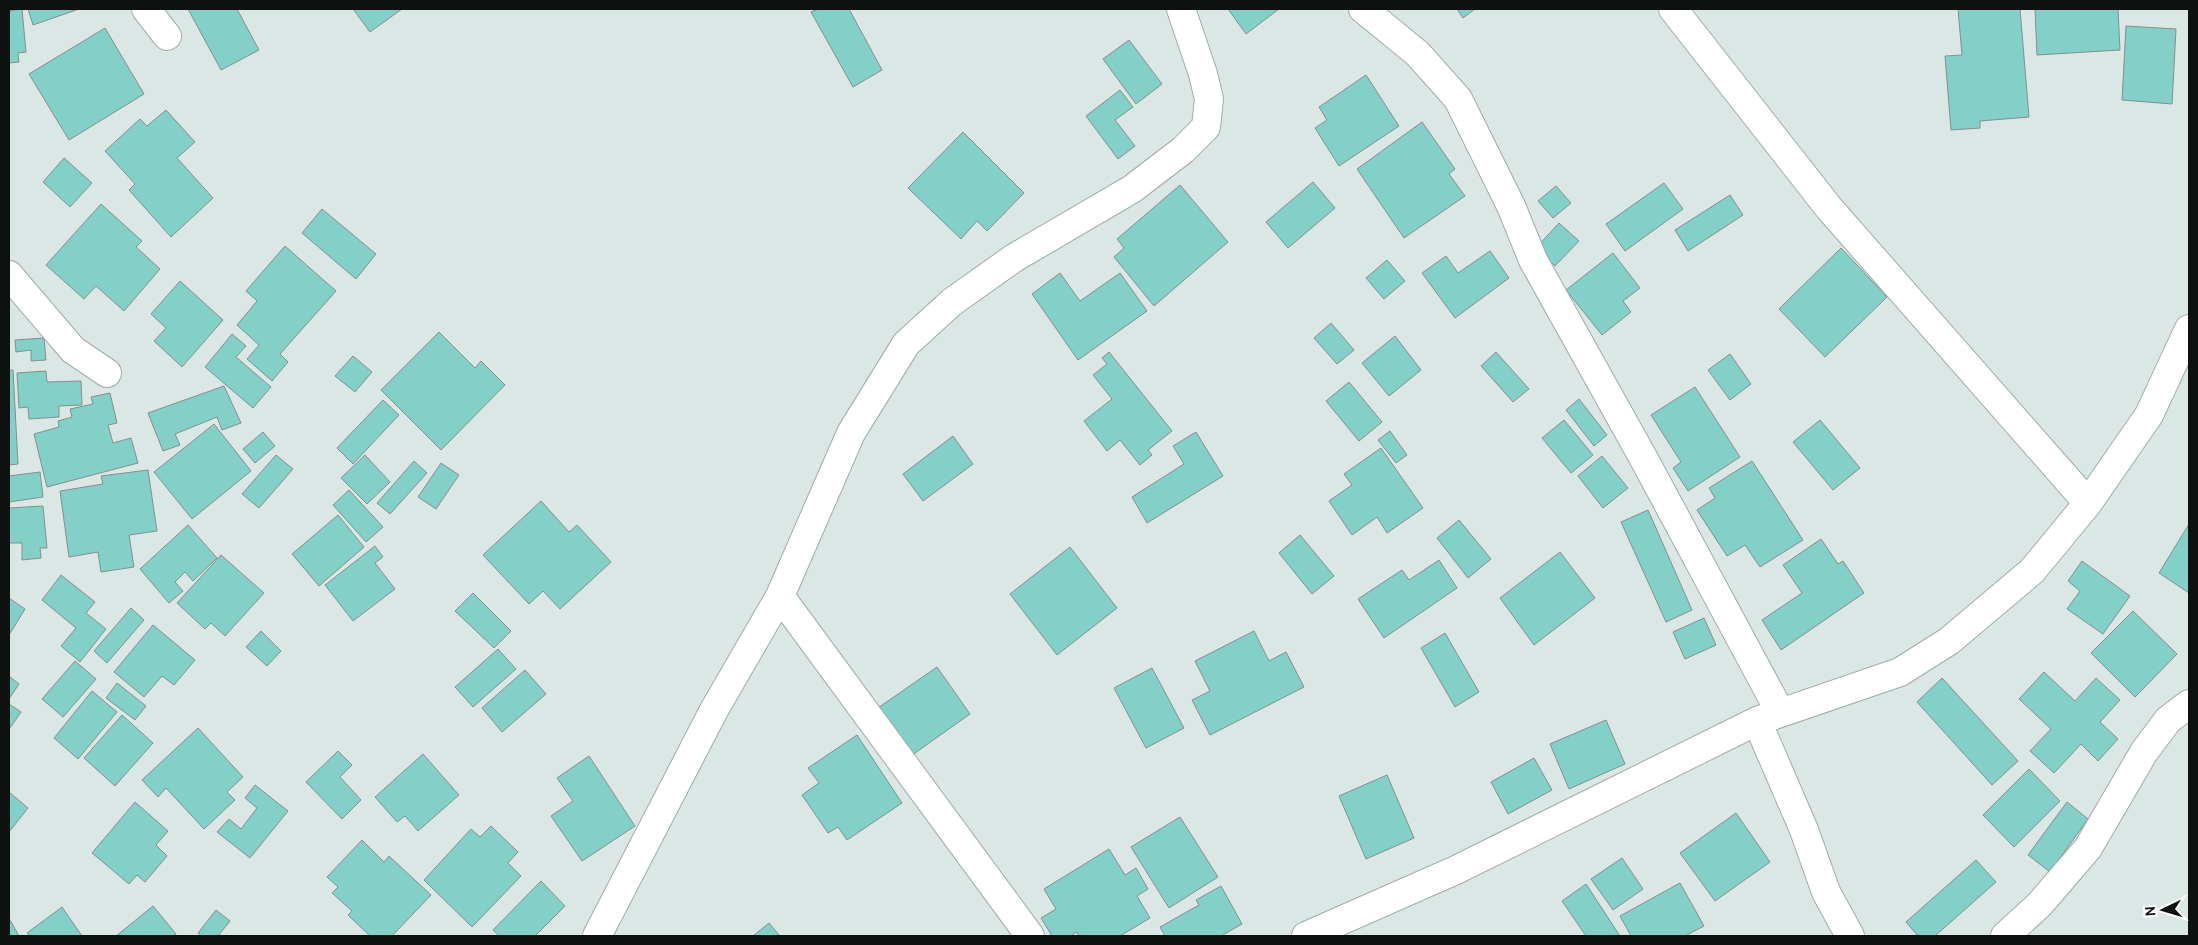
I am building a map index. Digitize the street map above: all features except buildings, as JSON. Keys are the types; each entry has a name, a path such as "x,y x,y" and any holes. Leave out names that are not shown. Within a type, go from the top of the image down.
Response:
{"street":[{"path":"146,9 167,36"},
{"path":"597,936 714,710 780,596 851,433 906,344 952,302 1014,258 1132,190 1183,150 1206,127 1208,99 1203,74 1180,9"},
{"path":"1362,9 1418,54 1458,99 1511,206 1533,260 1645,460 1769,717 1804,830 1826,892 1850,936"},
{"path":"1673,9 1829,208 2088,503"},
{"path":"9,275 73,350 107,373"},
{"path":"1306,936 1456,870 1769,717 1900,672 1949,641 2032,571 2088,503 2149,414 2189,329"},
{"path":"780,596 1030,936"},
{"path":"2005,936 2040,904 2088,848 2144,752 2168,720 2189,704"}]}
